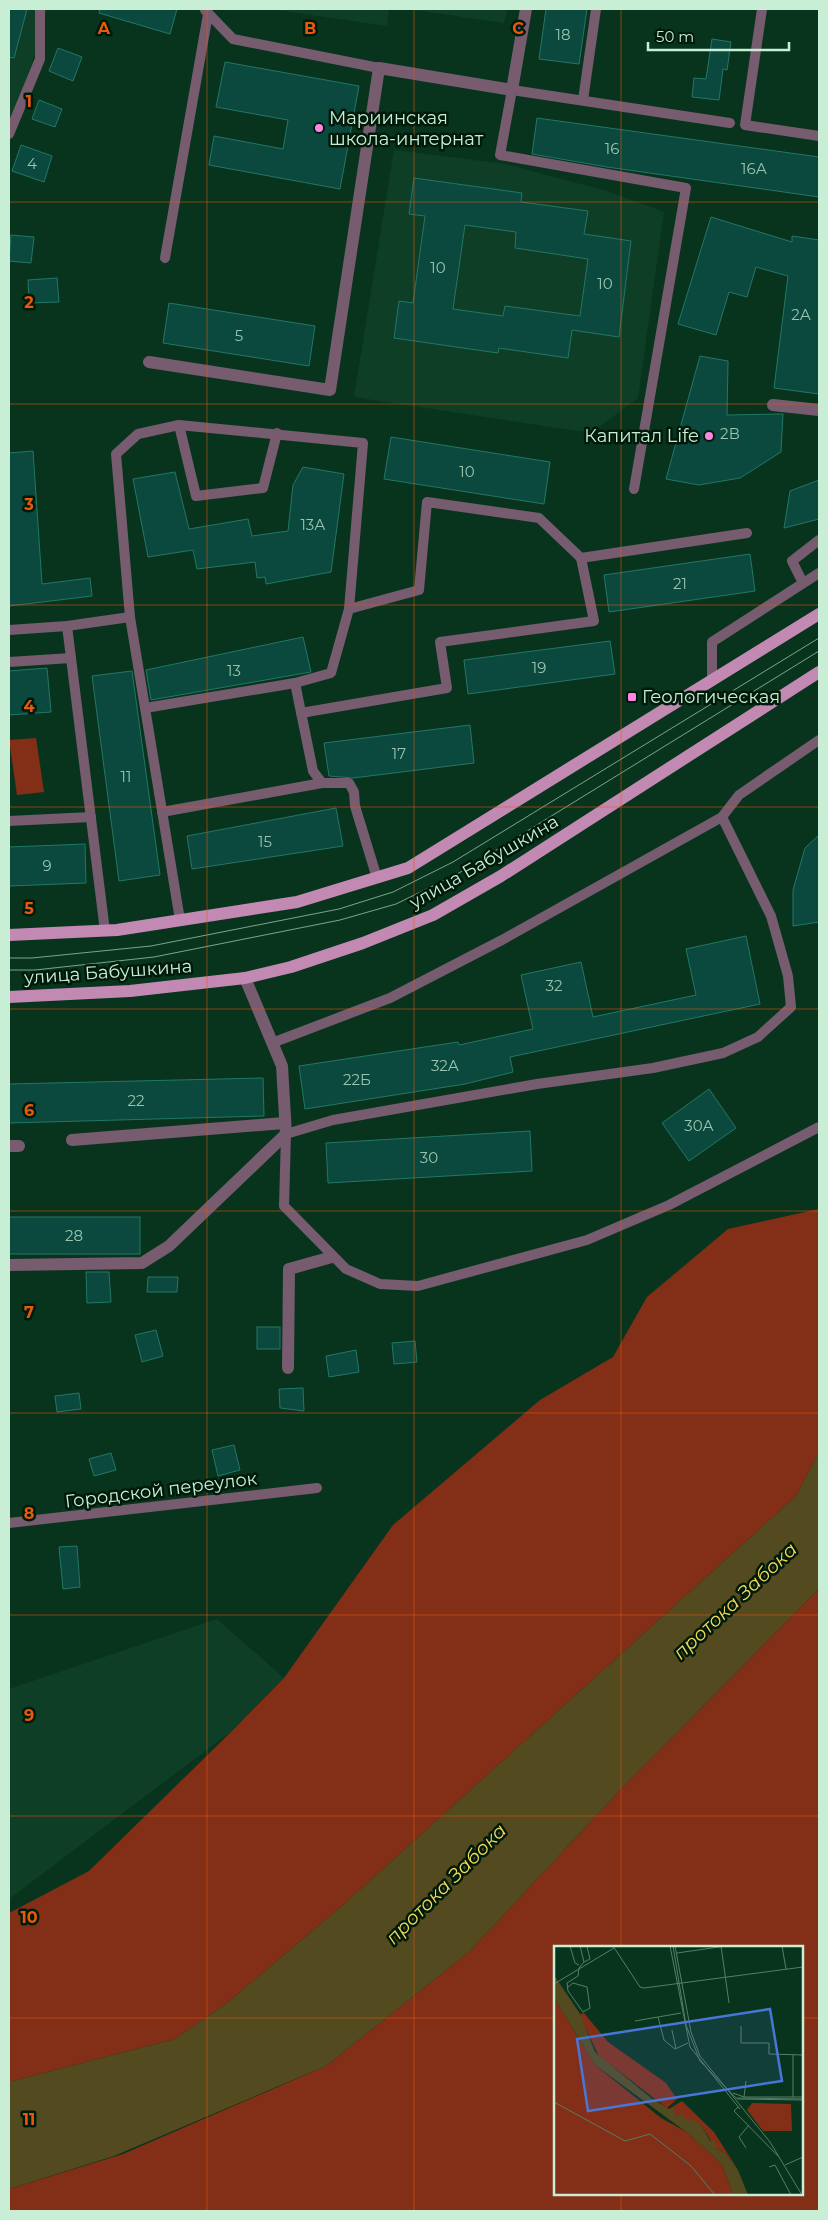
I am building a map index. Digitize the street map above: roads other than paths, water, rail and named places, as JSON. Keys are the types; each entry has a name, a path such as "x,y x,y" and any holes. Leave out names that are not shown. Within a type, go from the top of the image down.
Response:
{"main road":[{"name":"улица Бабушкина","path":"9,935 106,931 297,902 408,868 819,614"},
{"name":"улица Бабушкина","path":"9,997 130,991 244,978 291,968 363,943 432,915 501,876 819,672"}],"street":[{"path":"149,362 330,390 379,68 512,90 526,9"},
{"path":"773,405 819,410"},
{"path":"9,1265 142,1263 169,1246 285,1128 282,1066 244,978"},
{"path":"72,1140 285,1128"},
{"path":"288,1368 289,1269 332,1257"}],"lane":[{"path":"9,134 40,59 40,9"},
{"path":"584,100 596,9"},
{"path":"762,9 745,124 819,136"},
{"path":"206,11 233,39 379,68"},
{"path":"165,258 206,11"},
{"path":"634,489 686,188 500,156 512,90 730,123"},
{"path":"179,425 196,496 263,488 277,433"},
{"path":"146,708 295,683 331,673 349,609 363,443 277,433 179,425 138,434 116,454 130,618 180,920"},
{"path":"301,713 447,688 440,642 594,621 581,558 539,518 427,502 419,590 349,609"},
{"path":"581,558 747,533"},
{"path":"803,583 792,561 819,540"},
{"path":"712,680 712,642 819,573"},
{"path":"9,630 66,626 130,618"},
{"path":"66,626 106,931"},
{"path":"9,662 71,658"},
{"path":"295,683 313,771 322,783"},
{"path":"272,1043 390,998 502,940 722,817 739,795 819,740"},
{"path":"162,812 322,783 348,783 354,792 355,806 377,878"},
{"path":"9,821 91,817"},
{"path":"722,817 771,916 788,976 790,1007 758,1037 723,1053 653,1068 537,1084 285,1128 284,1206 332,1257 346,1269 380,1284 418,1286 587,1240 669,1205 819,1127"},
{"name":"Городской переулок","path":"9,1523 317,1488"}],"water":[{"name":"протока Забока","path":"819,1452 819,1589 623,1787 469,1952 326,2066 114,2156 9,2189 9,2082 175,2039 227,2003 343,1905 796,1496"}],"tram line":[{"path":"9,958 32,958 151,946 339,909 393,892 453,862 819,638"},
{"path":"9,970 35,970 154,957 340,920 396,904 459,873 819,651"}],"place":[{"name":"Мариинская школа-интернат","path":"319,128"},
{"name":"Капитал Life","path":"709,436"},
{"name":"Геологическая","path":"632,697"}]}
